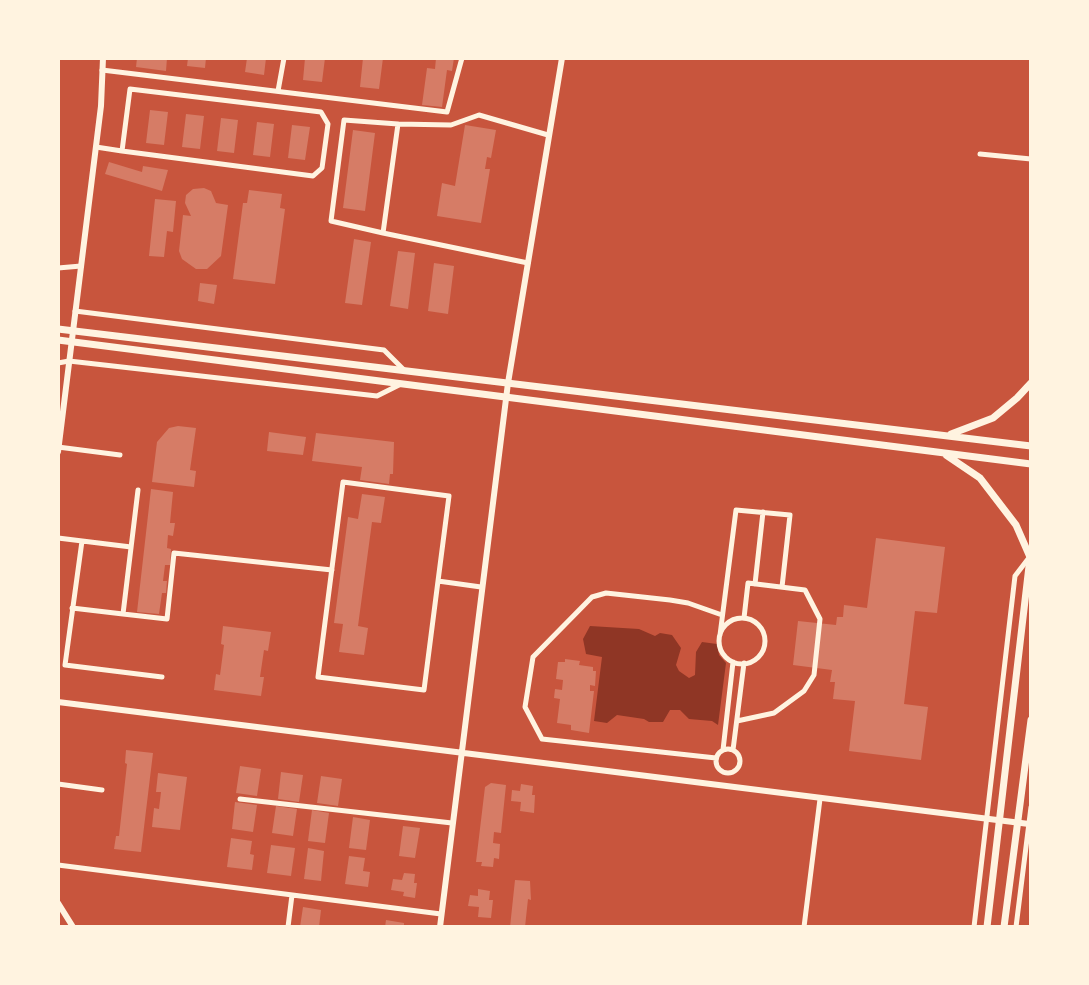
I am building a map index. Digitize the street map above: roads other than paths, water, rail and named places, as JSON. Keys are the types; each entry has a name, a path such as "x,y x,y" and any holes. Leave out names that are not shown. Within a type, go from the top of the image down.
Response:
{"main road":[{"path":"58,329 1031,446"},
{"path":"58,340 1031,464"},
{"path":"947,436 993,418 1031,383"},
{"path":"943,452 980,478 1016,525 1030,557"},
{"path":"987,927 1031,549"},
{"path":"1004,927 1031,720"}],"street":[{"path":"103,58 96,147 58,449 120,455"},
{"path":"278,91 284,58"},
{"path":"103,70 447,112 462,58"},
{"path":"440,927 506,396 562,58"},
{"path":"96,147 313,176 322,168 328,124 321,112 130,89 122,150"},
{"path":"528,263 331,221 344,120 451,125 479,115 548,135"},
{"path":"383,233 398,124"},
{"path":"980,154 1031,159"},
{"path":"58,268 81,266"},
{"path":"75,311 384,350 405,371"},
{"path":"58,363 69,361 377,396 404,383"},
{"path":"343,482 449,496 438,581 424,690 318,677 343,482"},
{"path":"123,614 138,490"},
{"path":"720,635 722,629 732,620 744,618 756,622 764,638 760,655 744,663 733,662 720,648 720,635 722,615 736,510 790,515 782,587"},
{"path":"755,584 763,512"},
{"path":"58,538 131,547"},
{"path":"82,541 65,665 162,677"},
{"path":"72,608 167,619 174,553 332,570"},
{"path":"974,927 1015,576 1030,557"},
{"path":"438,581 481,587"},
{"path":"737,721 774,713 804,691 814,675 820,619 805,590 748,583 744,618"},
{"path":"716,758 542,739 526,707 533,657 592,597 606,593 670,600 688,603 722,615"},
{"path":"716,758 723,750 733,662"},
{"path":"726,787 728,773 738,766 740,761 733,750 744,663"},
{"path":"58,702 1030,824"},
{"path":"723,750 733,750"},
{"path":"716,758 718,767 728,773"},
{"path":"58,784 102,790"},
{"path":"240,799 452,823"},
{"path":"804,927 820,799"},
{"path":"1016,927 1031,807"},
{"path":"58,865 441,914"},
{"path":"288,927 292,895"},
{"path":"58,903 74,927"}]}
